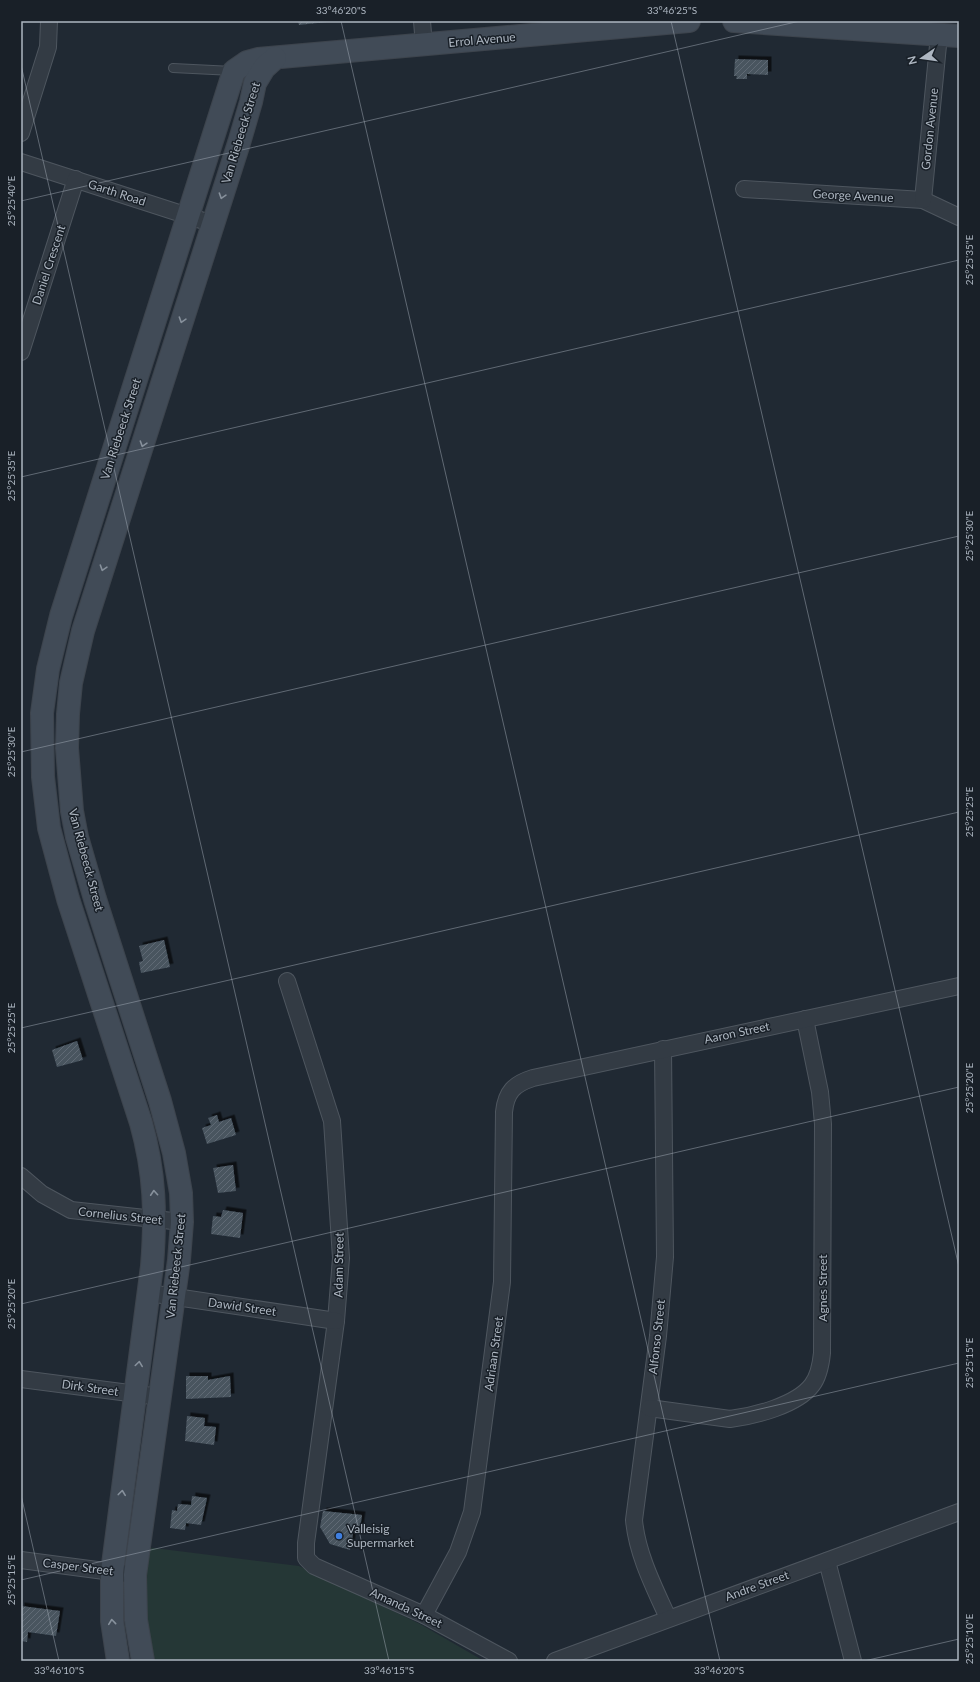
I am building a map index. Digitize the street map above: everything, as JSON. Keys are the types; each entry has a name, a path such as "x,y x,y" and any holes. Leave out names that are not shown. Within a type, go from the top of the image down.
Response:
{"street":[{"path":"21,133 48,47 49,21"},
{"path":"422,21 424,46"},
{"name":"Errol Avenue","path":"275,58 424,46 591,26 689,21"},
{"path":"734,21 949,36"},
{"name":"Gordon Avenue","path":"923,200 949,36"},
{"name":"Van Riebeeck Street","path":"118,1661 112,1621 112,1572 134,1394 153,1259 155,1219 154,1193 148,1147 68,899 52,841 43,777 42,713 48,668 61,616 234,71 247,62 275,58"},
{"name":"Van Riebeeck Street","path":"143,1661 136,1620 135,1575 174,1297 182,1222 181,1193 176,1159 160,1101 77,837 69,780 68,714 71,683 83,631 213,224 251,102 255,83 264,68 275,58"},
{"name":"Garth Road","path":"21,162 213,224"},
{"name":"Daniel Crescent","path":"21,352 76,179"},
{"name":"George Avenue","path":"744,189 923,200 959,217"},
{"path":"42,713 68,714"},
{"name":"Adam Street","path":"287,981 332,1121 341,1258 336,1321 305,1554"},
{"name":"Aaron Street","path":"516,1084 533,1078 663,1049 959,986"},
{"name":"Agnes Street","path":"650,1408 730,1419 744,1417 773,1408 797,1397 812,1385 818,1374 822,1352 822,1118 820,1092 805,1019"},
{"name":"Alfonso Street","path":"663,1049 665,1257 650,1408 635,1525 637,1538 652,1582 668,1618"},
{"name":"Adriaan Street","path":"424,1615 458,1552 465,1536 472,1512 502,1282 505,1104 509,1092 516,1084"},
{"name":"Cornelius Street","path":"21,1176 42,1194 71,1210 182,1222"},
{"name":"Dawid Street","path":"149,1294 336,1321"},
{"name":"Dirk Street","path":"21,1379 160,1397"},
{"name":"Andre Street","path":"555,1661 668,1618 959,1512"},
{"name":"Amanda Street","path":"305,1554 314,1566 424,1615 509,1661"},
{"name":"Casper Street","path":"21,1560 135,1575"},
{"path":"827,1561 854,1661"}],"lane":[{"path":"173,68 234,71"}],"shaded area":[{"path":"146,1547 299,1566 420,1624 484,1661 155,1661 151,1647 145,1604"}],"building":[{"path":"298,21 327,21 327,22 299,25"},
{"path":"735,59 768,60 768,75 747,74 747,79 736,79 737,76 734,76"},
{"path":"164,940 170,967 141,973 139,962 143,961 139,946"},
{"path":"77,1041 83,1060 57,1067 52,1050"},
{"path":"217,1115 219,1122 231,1118 236,1135 207,1144 202,1128 211,1125 208,1118"},
{"path":"233,1165 236,1191 218,1193 213,1168"},
{"path":"223,1210 243,1213 240,1238 211,1234 213,1216 221,1217"},
{"path":"186,1376 208,1376 208,1380 230,1376 231,1397 186,1399"},
{"path":"187,1416 205,1418 204,1426 216,1427 214,1445 185,1441"},
{"path":"192,1496 207,1498 201,1525 186,1523 185,1530 170,1528 172,1510 177,1511 178,1504 191,1505"},
{"name":"Valleisig Supermarket","path":"323,1511 362,1515 360,1529 354,1528 350,1550 330,1544 320,1527"},
{"path":"21,1606 60,1611 56,1636 28,1632 27,1642 21,1641"}],"place":[{"name":"Valleisig Supermarket","path":"339,1536"}]}
